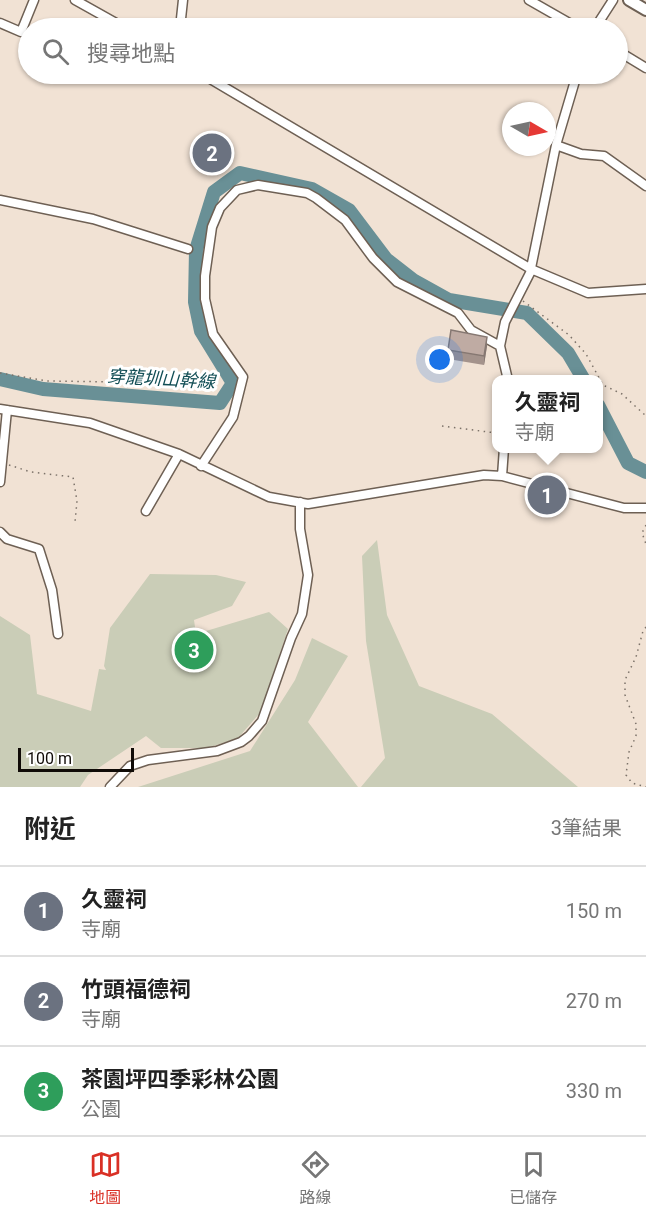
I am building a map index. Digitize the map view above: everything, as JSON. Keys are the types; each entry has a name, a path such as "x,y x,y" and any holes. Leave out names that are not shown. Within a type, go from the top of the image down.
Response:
{"main road":[{"path":"629,0 646,10"}],"street":[{"path":"27,18 34,0"},
{"path":"75,0 107,18"},
{"path":"181,18 183,0"},
{"path":"529,0 560,18"},
{"path":"601,18 613,0"},
{"path":"0,23 18,31"},
{"path":"628,57 646,68"},
{"path":"219,84 531,269 588,292 646,289"},
{"path":"574,84 556,145 581,154 604,156 646,186"},
{"path":"507,375 500,346 505,322 531,269 554,156"},
{"path":"201,466 233,417 243,377 213,334 204,300 212,227 220,208 237,190 258,185 307,193 316,198 345,220 373,258 397,282 458,313 471,330 500,346"},
{"path":"0,200 93,219 188,249"},
{"path":"0,482 3,462 4,410 90,423 179,454 269,497 308,504 484,475 502,476 624,508 646,508"},
{"path":"502,476 504,453"},
{"path":"146,511 179,454"},
{"path":"110,787 130,766 148,760 217,751 241,742 262,721 291,638 302,614 308,575 300,529 300,502"},
{"path":"0,532 7,539 39,549 52,590 58,634"}],"path":[{"path":"516,300 569,335 586,354 598,375"},
{"path":"0,373 47,381 119,382 122,373"},
{"path":"603,385 622,394 646,416"},
{"path":"442,426 492,432"},
{"path":"3,462 30,472 73,477 77,501 75,522"},
{"path":"646,525 642,533 646,544"},
{"path":"646,627 625,680 626,695 636,724 636,736 628,752 626,775 632,783 646,787"}],"green space":[{"path":"377,540 387,615 419,686 492,714 578,787 361,787 385,758 366,641 362,556"},
{"path":"150,574 216,575 246,582 232,606 194,620 196,634 269,612 288,629 260,713 238,738 207,748 161,748 146,736 88,775 80,787 0,787 0,616 30,635 37,694 91,711 99,669 106,670 104,666 110,628"},
{"path":"312,638 348,656 308,722 358,787 138,787 250,751 295,680"}],"building":[{"path":"451,330 487,337 484,356 448,350"}],"waterway":[{"name":"穿龍圳山幹線","path":"0,379 43,389 220,403 233,383 201,331 195,302 196,250 214,192 240,173 312,189 349,210 386,259 413,280 449,300 527,313 568,353 581,375"},
{"name":"穿龍圳山幹線","path":"603,415 628,463 646,472"}],"place":[{"name":"竹頭福德祠","path":"212,153"},
{"name":"久靈祠","path":"547,495"},
{"name":"茶園坪四季彩林公園","path":"194,650"}]}
